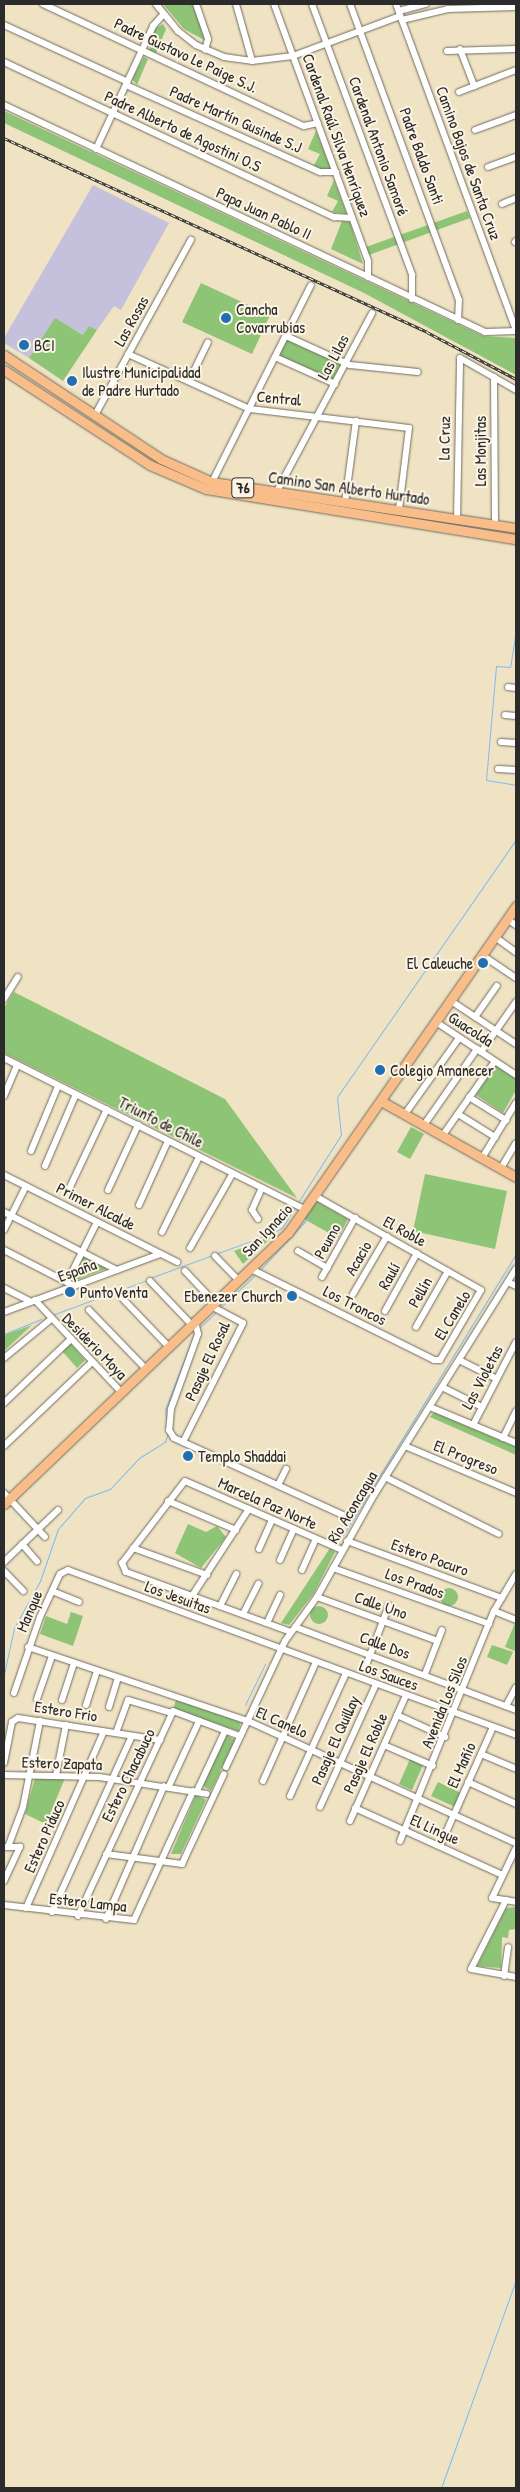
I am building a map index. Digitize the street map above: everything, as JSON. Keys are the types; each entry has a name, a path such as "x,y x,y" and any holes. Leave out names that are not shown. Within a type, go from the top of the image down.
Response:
{"main road":[{"name":"Camino San Alberto Hurtado","path":"4,355 161,459 212,482 516,528"},
{"name":"Camino San Alberto Hurtado","path":"4,370 150,465 206,489 516,539"},
{"name":"San Ignacio","path":"6,1499 168,1346 215,1308 238,1280 256,1271 299,1207 315,1196 516,906"},
{"path":"381,1101 516,1177"}],"street":[{"name":"Padre Gustavo Le Paige S.J.","path":"43,4 304,126 318,123"},
{"path":"156,4 163,15 205,50 252,62 293,56 400,16 426,4"},
{"path":"196,4 208,38 205,50"},
{"path":"236,4 252,62"},
{"name":"Cardenal Raúl Silva Henríquez","path":"274,4 369,264 368,277"},
{"name":"Cardenal Antonio Samoré","path":"312,4 412,275 412,299"},
{"name":"Padre Baldo Santi","path":"350,4 459,300 458,320"},
{"name":"Camino Bajos de Santa Cruz","path":"396,4 516,331"},
{"path":"400,16 437,7 515,6"},
{"path":"96,149 142,50 163,15"},
{"name":"Padre Martín Gusinde S.J","path":"4,25 320,172 336,172"},
{"path":"460,49 474,86"},
{"path":"447,51 460,49 516,49"},
{"name":"Padre Alberto de Agostini O.S","path":"4,62 334,217 352,218"},
{"path":"459,92 516,70"},
{"name":"Papa Juan Pablo II","path":"4,105 458,320 492,334 516,331"},
{"path":"474,130 516,115"},
{"path":"488,167 516,156"},
{"path":"502,204 516,198"},
{"name":"Las Rosas","path":"95,416 190,240"},
{"path":"212,482 311,285"},
{"name":"Las Lilas","path":"276,493 372,313"},
{"path":"286,336 346,363 418,372"},
{"path":"189,382 208,342"},
{"name":"Central","path":"128,354 250,409 318,415 409,428 399,510"},
{"path":"275,357 335,384"},
{"name":"La Cruz","path":"457,519 460,358 494,377"},
{"path":"494,377 516,390"},
{"name":"Las Monjitas","path":"494,377 495,524"},
{"path":"345,503 356,420"},
{"path":"508,687 516,688"},
{"path":"505,714 516,716"},
{"path":"502,742 516,743"},
{"path":"498,769 516,770"},
{"path":"508,919 516,925"},
{"path":"495,937 516,952"},
{"path":"482,955 516,978"},
{"path":"4,999 18,977"},
{"path":"475,1017 497,986"},
{"path":"450,1001 516,1044"},
{"path":"424,1125 516,1002"},
{"name":"Guacolda","path":"436,1022 516,1075"},
{"path":"405,1114 459,1038"},
{"name":"Triunfo de Chile","path":"4,1058 138,1124 299,1207"},
{"path":"442,1135 495,1061"},
{"path":"4,1096 17,1065"},
{"path":"31,1151 58,1086"},
{"path":"45,1166 76,1094"},
{"path":"470,1097 506,1120"},
{"path":"482,1158 516,1103"},
{"path":"70,1186 107,1110"},
{"path":"458,1114 495,1137"},
{"path":"108,1190 138,1124"},
{"path":"139,1204 168,1141"},
{"path":"501,1168 516,1143"},
{"path":"162,1232 199,1157"},
{"path":"190,1248 233,1173"},
{"name":"Primer Alcalde","path":"4,1175 177,1262"},
{"path":"4,1230 26,1186"},
{"path":"258,1220 252,1210 262,1188"},
{"name":"El Roble","path":"315,1196 482,1291"},
{"path":"4,1212 117,1270"},
{"name":"Peumo","path":"322,1277 355,1218"},
{"path":"67,1282 97,1222"},
{"name":"Acacio","path":"353,1294 387,1236"},
{"path":"4,1250 74,1286"},
{"path":"298,1251 327,1268"},
{"name":"Raulí","path":"385,1311 417,1253"},
{"name":"España","path":"4,1312 160,1254"},
{"path":"215,1256 238,1280"},
{"name":"Río Aconcagua","path":"161,1861 182,1864 282,1649 317,1597 347,1541 385,1477 516,1269"},
{"path":"185,1271 215,1308"},
{"name":"Los Troncos","path":"256,1271 434,1360 444,1353"},
{"name":"Pellín","path":"416,1327 448,1271"},
{"path":"150,1281 194,1324 198,1334 171,1409 170,1430 183,1442 345,1516"},
{"path":"508,1282 516,1286"},
{"path":"4,1288 33,1301"},
{"name":"El Canelo","path":"444,1353 482,1291"},
{"path":"122,1298 168,1346"},
{"name":"Desiderio Moya","path":"33,1301 121,1392"},
{"name":"Pasaje El Rosal","path":"183,1442 242,1323 215,1308"},
{"path":"89,1310 146,1368"},
{"name":"Desiderio Moya","path":"4,1358 50,1320"},
{"path":"4,1403 70,1339"},
{"name":"Las Violetas","path":"473,1425 516,1342"},
{"path":"459,1360 497,1379"},
{"path":"4,1446 92,1362"},
{"path":"442,1388 482,1407"},
{"path":"430,1407 516,1443"},
{"path":"503,1438 516,1411"},
{"name":"El Progreso","path":"405,1446 516,1492"},
{"path":"278,1485 286,1469"},
{"path":"385,1477 499,1534"},
{"name":"Marcela Paz Norte","path":"168,1501 184,1481 342,1550"},
{"path":"6,1499 45,1537"},
{"path":"206,1575 133,1548 168,1501 236,1530"},
{"path":"192,1596 249,1509"},
{"path":"4,1562 58,1510"},
{"path":"259,1548 272,1520"},
{"path":"280,1560 294,1529"},
{"path":"302,1570 316,1539"},
{"name":"Estero Pocuro","path":"347,1541 502,1598"},
{"path":"22,1544 37,1561"},
{"name":"Calle Dos","path":"133,1548 122,1567 192,1596 267,1623 370,1654 516,1710"},
{"name":"Los Prados","path":"333,1568 489,1624"},
{"name":"Manque","path":"14,1693 28,1647 52,1591 64,1570"},
{"name":"Los Jesuitas","path":"64,1570 282,1649"},
{"path":"4,1571 23,1591"},
{"path":"220,1606 236,1574"},
{"name":"Avenida Los Silos","path":"400,1842 456,1713 494,1611 516,1575"},
{"path":"243,1614 258,1584"},
{"path":"52,1591 79,1602"},
{"path":"267,1623 280,1595"},
{"name":"Calle Uno","path":"317,1597 435,1640"},
{"path":"365,1668 389,1605"},
{"path":"494,1611 516,1620"},
{"path":"424,1674 435,1640 442,1630"},
{"name":"El Canelo","path":"28,1647 248,1721 516,1843"},
{"name":"Los Sauces","path":"282,1649 516,1735"},
{"path":"37,1699 52,1656"},
{"path":"263,1781 316,1662"},
{"path":"62,1700 74,1663"},
{"path":"86,1706 97,1671"},
{"path":"290,1796 346,1673"},
{"path":"109,1707 118,1678"},
{"name":"Pasaje El Quillay","path":"320,1807 376,1684"},
{"path":"506,1706 516,1687"},
{"name":"Pasaje El Roble","path":"350,1821 406,1695"},
{"path":"116,1733 128,1700 172,1713"},
{"name":"Estero Chacabuco","path":"78,1916 172,1713 240,1736"},
{"path":"397,1715 445,1737"},
{"name":"Estero Frio","path":"4,1763 14,1719 40,1721 160,1740"},
{"path":"4,1881 20,1847 6,1847 30,1775 40,1721"},
{"path":"106,1920 133,1858 199,1721"},
{"path":"56,1775 66,1725"},
{"name":"El Mañío","path":"440,1846 493,1727"},
{"name":"Estero Piduco","path":"26,1908 86,1776 104,1731"},
{"path":"106,1854 161,1861 225,1731"},
{"path":"52,1912 132,1736"},
{"path":"384,1745 433,1766"},
{"path":"481,1754 516,1769"},
{"name":"Estero Zapata","path":"4,1775 86,1776 167,1786 207,1794"},
{"path":"468,1782 516,1804"},
{"name":"El Lingue","path":"355,1808 503,1875"},
{"path":"516,1848 492,1898 516,1902"},
{"name":"Estero Lampa","path":"4,1905 106,1920 134,1920 161,1861"},
{"path":"506,1900 471,1968 474,1972 516,1978"},
{"path":"504,1976 508,1947"}],"shaded area":[{"path":"93,185 169,223 121,310 114,306 97,330 89,326 84,335 55,319 29,358 4,343 4,338"}],"green space":[{"path":"163,4 193,4 206,41 184,29"},
{"path":"163,24 166,29 156,53 149,50 155,29"},
{"path":"144,57 148,59 137,85 132,79"},
{"path":"4,111 483,336 515,338 516,375 364,293 4,123"},
{"path":"316,131 331,169 329,171 313,167 320,154 308,149"},
{"path":"334,180 346,214 332,212 338,201 327,196"},
{"path":"467,211 470,218 369,255 366,247"},
{"path":"342,221 350,222 363,264 331,249"},
{"name":"Cancha Covarrubias","path":"201,283 270,315 252,354 182,322"},
{"path":"55,318 83,335 89,326 97,330 63,381 29,358"},
{"path":"287,340 342,365 332,380 279,356"},
{"path":"14,992 225,1099 297,1198 4,1053 4,1008"},
{"path":"495,1065 516,1079 516,1090 503,1113 476,1095"},
{"path":"411,1127 424,1134 410,1159 397,1152"},
{"path":"425,1174 507,1191 495,1249 413,1231"},
{"path":"314,1200 348,1219 338,1238 304,1219"},
{"path":"274,1235 243,1264 234,1251"},
{"path":"84,1255 108,1268 76,1280 72,1278"},
{"path":"32,1325 5,1350 4,1335"},
{"path":"70,1343 85,1360 77,1368 62,1351"},
{"path":"434,1412 516,1447 516,1455 430,1417"},
{"path":"188,1524 206,1532 217,1526 226,1537 201,1568 175,1553"},
{"path":"330,1548 335,1552 314,1593 289,1625 281,1623"},
{"path":"445,1588 453,1588 458,1593 456,1604 445,1606 440,1601 440,1593"},
{"path":"319,1606 325,1609 328,1615 325,1621 319,1624 313,1621 310,1615 313,1609"},
{"path":"71,1612 83,1616 73,1646 40,1634 46,1616 67,1624"},
{"path":"516,1623 515,1651 505,1647"},
{"path":"492,1645 513,1652 507,1665 487,1657"},
{"path":"176,1700 241,1722 238,1731 173,1709"},
{"path":"226,1735 235,1740 211,1791 203,1786"},
{"path":"410,1759 423,1765 412,1790 399,1784"},
{"path":"35,1778 65,1778 46,1824 25,1814"},
{"path":"438,1782 461,1793 455,1807 431,1796"},
{"path":"196,1795 206,1800 181,1854 171,1854"},
{"path":"516,1907 516,1929 509,1930 508,1938 502,1937 501,1968 477,1966 506,1908"}],"waterway":[{"path":"516,630 510,667 496,666 486,780 516,785"},
{"path":"297,1204 341,1135 337,1097 516,839"},
{"path":"150,1278 272,1233 282,1228 295,1207"},
{"path":"260,1270 310,1216"},
{"path":"343,1535 516,1254"},
{"path":"220,1308 255,1275"},
{"path":"52,1315 147,1280"},
{"path":"200,1327 217,1311"},
{"path":"4,1334 41,1319"},
{"path":"167,1424 165,1410 195,1332"},
{"path":"4,1674 14,1628 40,1581 58,1529 85,1498 110,1489 139,1458 165,1442 168,1433"},
{"path":"245,1705 265,1664"},
{"path":"441,2488 516,2280"}],"railway":[{"path":"4,138 427,332 516,379"}],"place":[{"name":"Cancha Covarrubias","path":"226,318"},
{"name":"BCI","path":"24,345"},
{"name":"Ilustre Municipalidad de Padre Hurtado","path":"72,381"},
{"name":"El Caleuche","path":"483,963"},
{"name":"Colegio Amanecer","path":"380,1070"},
{"name":"PuntoVenta","path":"70,1292"},
{"name":"Ebenezer Church","path":"292,1296"},
{"name":"Templo Shaddai","path":"188,1456"}]}
